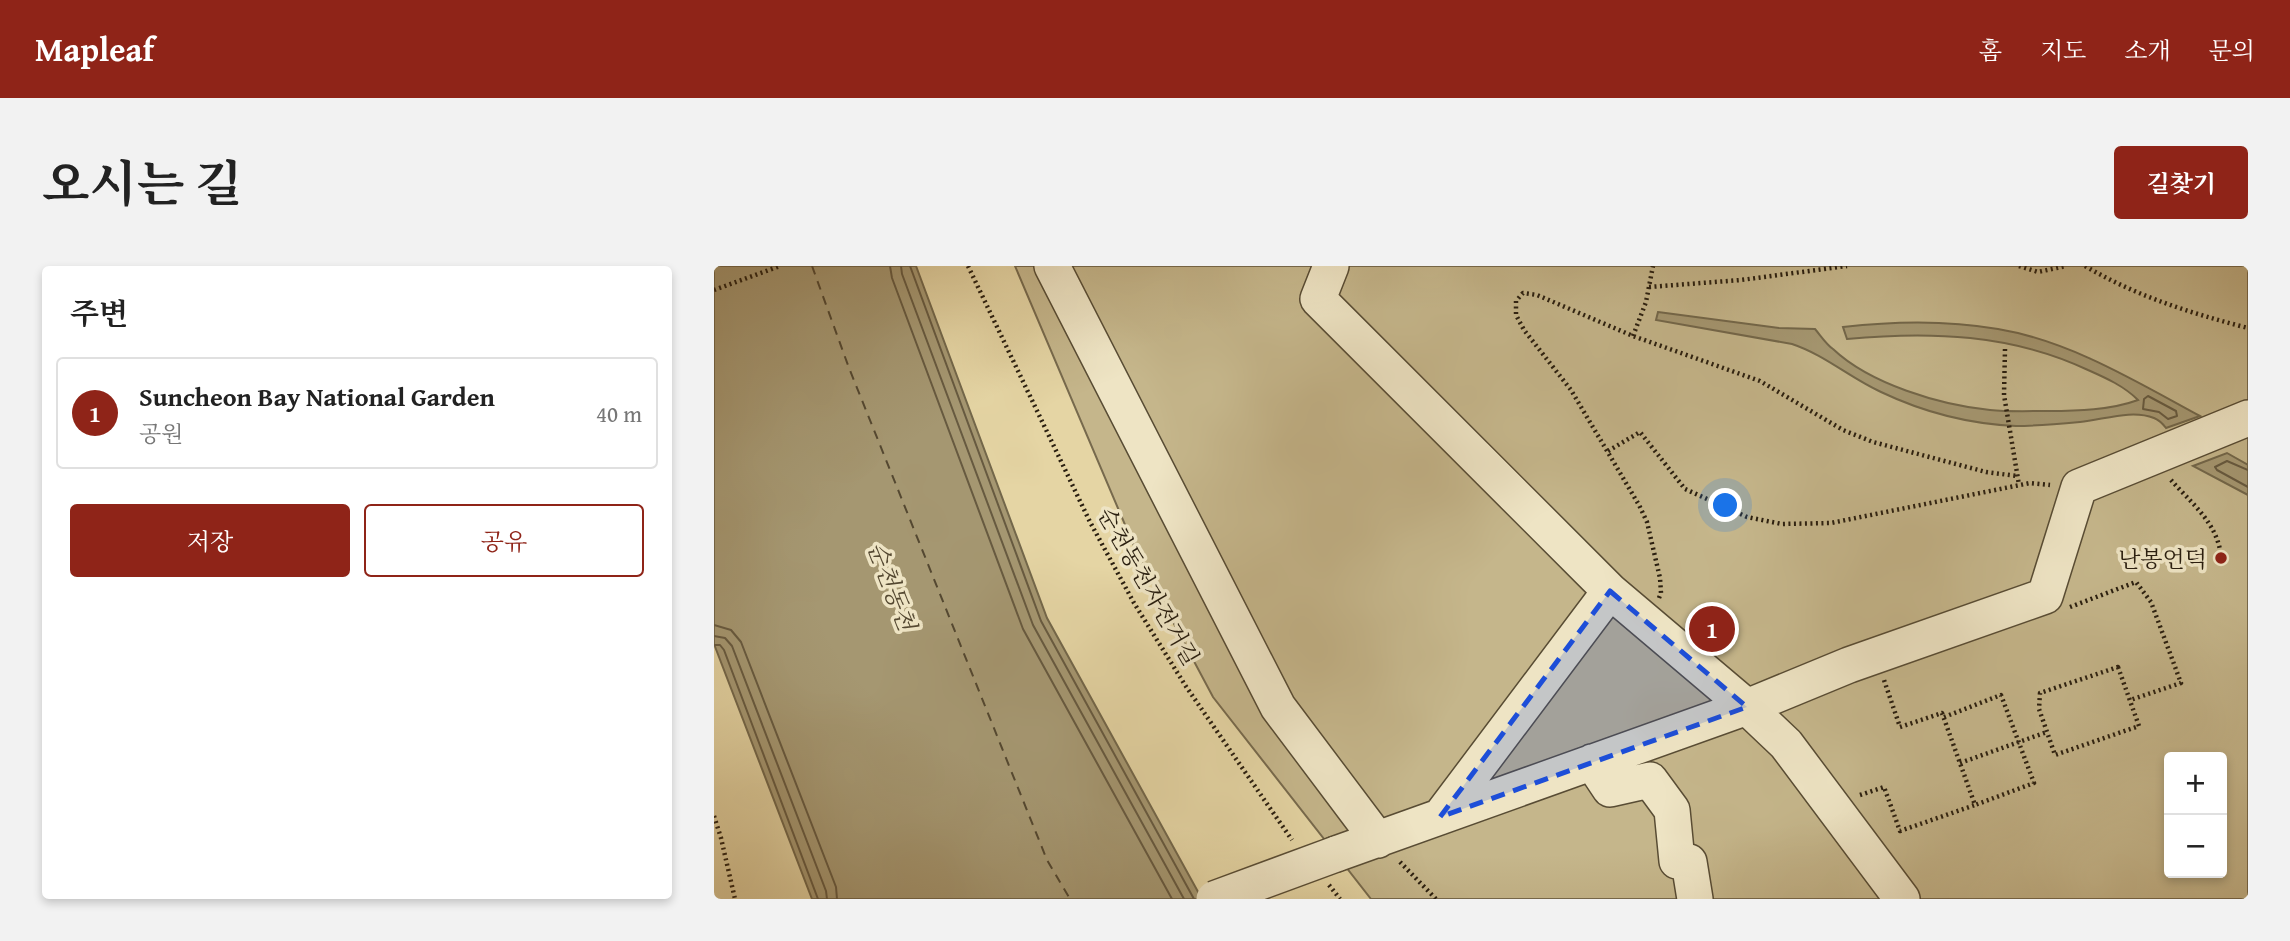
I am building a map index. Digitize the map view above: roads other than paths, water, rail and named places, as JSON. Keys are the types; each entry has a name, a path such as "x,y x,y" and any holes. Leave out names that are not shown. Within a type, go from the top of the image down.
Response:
{"street":[{"path":"1052,266 1278,707 1378,839"},
{"path":"1331,266 1318,299 1610,591 1786,744 1902,899"},
{"path":"1214,899 1330,867 1378,839 1746,707 1875,655 2045,596 2079,487 2248,418"},
{"path":"1440,817 1610,591"},
{"path":"1592,762 1609,789 1650,779 1672,810 1677,861 1689,862 1695,899"}],"water":[{"name":"순천동천","path":"714,266 916,266 1047,618 1202,899 812,899 714,644"},
{"path":"1658,312 1779,328 1815,329 1830,347 1866,373 1928,398 1970,407 2004,411 2070,411 2105,408 2138,400 2121,386 2101,376 2030,349 2000,342 1940,336 1847,339 1843,327 1920,322 1998,329 2025,335 2077,353 2200,416 2166,428 2154,418 2136,415 2024,426 1964,420 1897,399 1792,344 1656,320"},
{"path":"2227,453 2248,465 2248,495 2193,466"}],"place":[{"name":"난봉언덕","path":"2221,558"},
{"name":"Suncheon Bay National Garden","path":"1712,629"}]}
